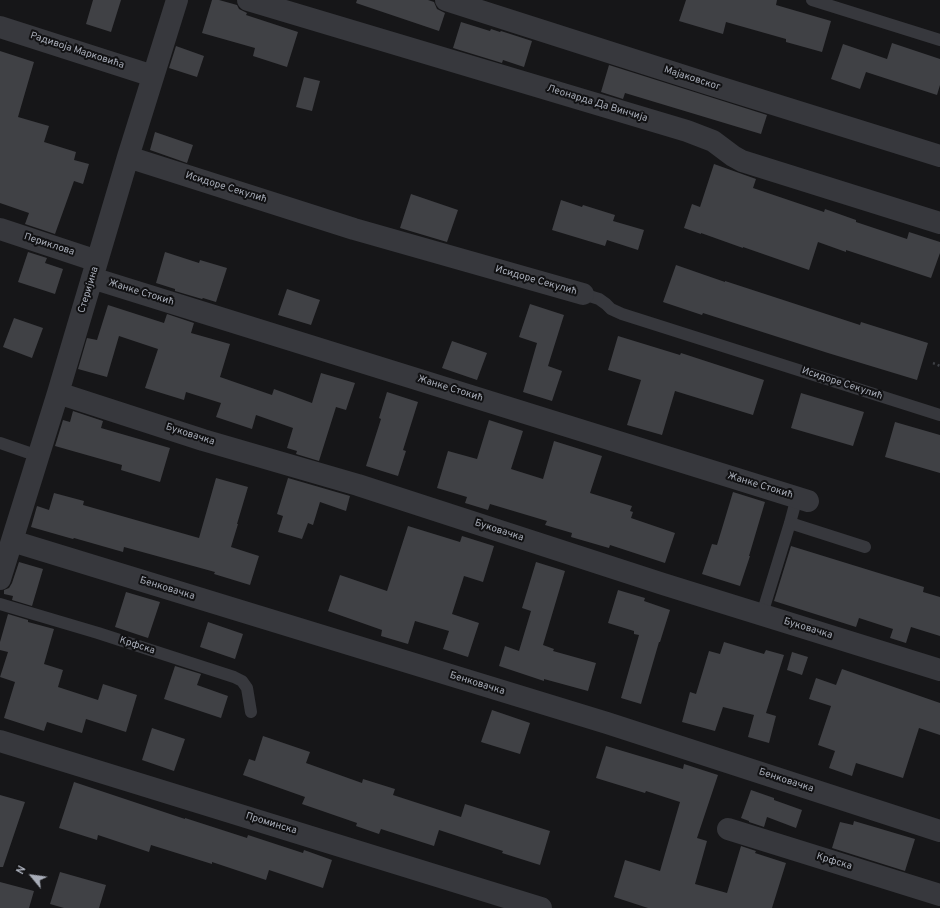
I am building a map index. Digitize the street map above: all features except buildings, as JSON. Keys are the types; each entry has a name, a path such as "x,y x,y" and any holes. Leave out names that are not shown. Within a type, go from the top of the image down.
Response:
{"street":[{"name":"Стеријина","path":"0,579 177,0"},
{"name":"Леонарда Да Винчија","path":"248,0 686,131 713,141 742,161 940,222"},
{"name":"Мајаковског","path":"446,0 708,84 940,156"},
{"name":"Радивоја Марковића","path":"0,27 153,76"},
{"name":"Исидоре Секулић","path":"128,157 354,228 583,294"},
{"name":"Периклова","path":"0,229 95,269"},
{"name":"Жанке Стокић","path":"95,269 803,499"},
{"name":"Буковачка","path":"58,393 203,440 358,485 663,584 940,670"},
{"name":"Бенковачка","path":"12,541 599,721 940,831"},
{"name":"Проминска","path":"0,740 541,908"},
{"name":"Крфска","path":"728,829 940,895"}],"lane":[{"path":"812,0 940,40"},
{"name":"Исидоре Секулић","path":"583,294 598,299 611,309 622,314 940,415"},
{"path":"0,443 38,456"},
{"path":"762,614 790,523 803,499"},
{"path":"790,523 865,547"},
{"name":"Крфска","path":"0,604 98,633 234,677 242,681 247,688 251,712"}],"path":[{"path":"933,364 940,366"}]}
